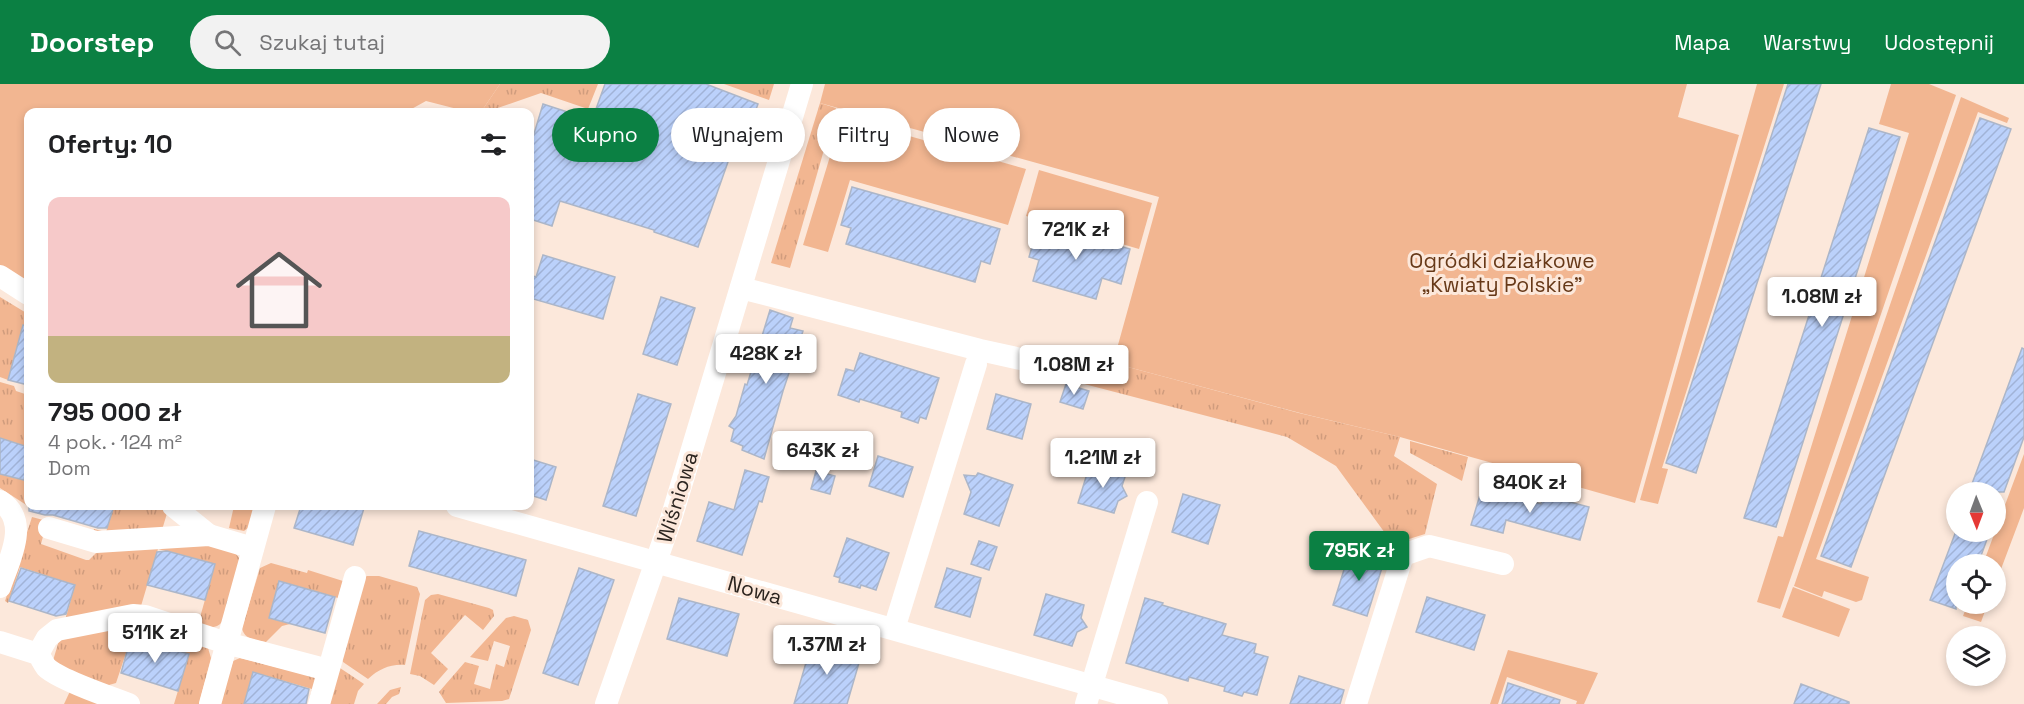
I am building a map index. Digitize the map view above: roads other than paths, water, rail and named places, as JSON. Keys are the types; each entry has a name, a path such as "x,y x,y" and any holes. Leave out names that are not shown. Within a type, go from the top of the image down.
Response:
{"street":[{"name":"Wiśniowa","path":"606,704 656,562 802,84"},
{"path":"0,276 24,291"},
{"path":"741,288 980,350 1040,363"},
{"path":"894,629 976,364"},
{"path":"0,501 8,506 15,518 17,529 0,587"},
{"path":"1088,695 1147,502"},
{"path":"178,510 209,535 253,549"},
{"path":"210,704 265,510"},
{"name":"Nowa","path":"471,510 894,629 1088,695 1157,704"},
{"path":"48,528 96,543 209,535"},
{"path":"1356,704 1403,555 1429,546 1503,564"},
{"path":"319,704 355,577"},
{"path":"38,654 46,638 57,630 133,615 145,616 226,643 328,670"},
{"path":"0,642 38,654 46,667 56,674 129,704"}],"park label":[{"name":"Ogródki działkowe „Kwiaty Polskie”","path":"1502,272"}]}
